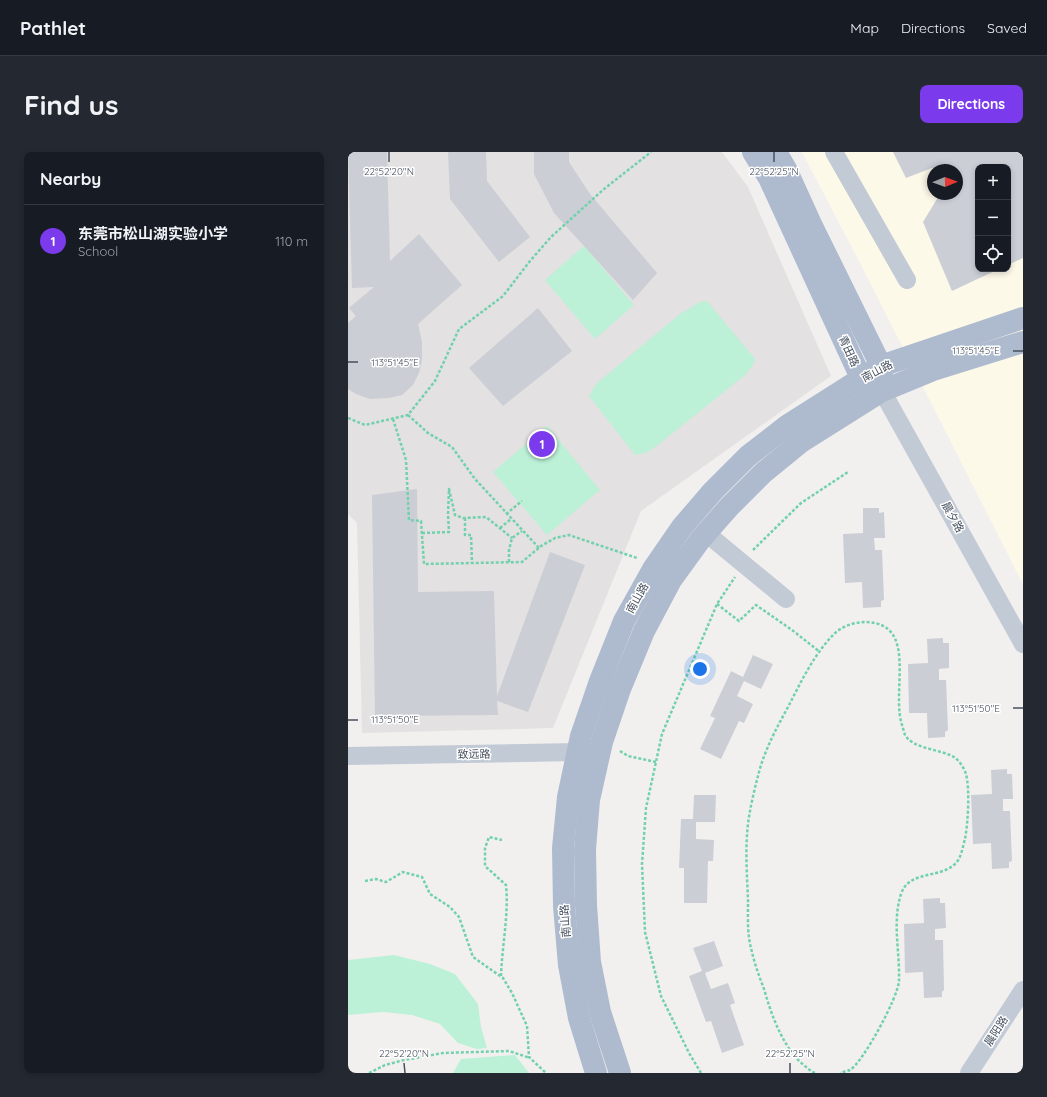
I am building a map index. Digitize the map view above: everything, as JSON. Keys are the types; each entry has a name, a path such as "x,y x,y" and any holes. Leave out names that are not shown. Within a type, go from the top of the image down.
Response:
{"main road":[{"name":"青田路","path":"753,152 769,178 861,378 882,391"},
{"name":"青田路","path":"776,152 786,168 811,224 881,366 882,391"},
{"name":"南山路","path":"596,1073 579,1018 569,964 564,906 563,848 568,797 581,736 600,681 622,628 658,562 682,527 714,491 748,456 788,424 881,366 1023,318"},
{"name":"南山路","path":"620,1073 600,1012 590,962 586,905 585,842 590,800 602,742 620,689 644,630 671,580 706,533 729,507 763,473 801,442 882,391 933,370 1023,342"}],"street":[{"path":"839,154 908,280"},
{"name":"晨夕路","path":"882,391 1023,644"},
{"path":"706,533 786,599"},
{"name":"致远路","path":"348,756 578,752 598,760"},
{"name":"晨阳路","path":"969,1073 1023,990"}],"path":[{"path":"348,418 366,425 408,416 435,381 458,329 503,296 530,261 551,238 604,189 651,152"},
{"path":"408,416 428,433 452,447 475,479 539,548"},
{"path":"393,419 406,460 409,520 421,521 424,564 522,562 539,548 555,538 569,535 635,558 658,562"},
{"path":"701,1073 689,1053 661,996 645,932 642,864 646,808 662,734 717,604 752,550 801,503 848,472"},
{"path":"422,532 449,532 449,489 455,515 465,518 486,517 512,538"},
{"path":"506,514 522,501"},
{"path":"465,518 465,535 471,535 472,562"},
{"path":"500,528 511,519"},
{"path":"509,562 509,550 512,538 522,531"},
{"path":"717,604 739,621 756,605 820,652"},
{"path":"815,1073 793,1055 774,1022 750,946 747,863 748,824 758,775 768,744 800,684 820,652 836,632 853,623 869,623 882,625 889,630 897,644 899,663 898,699 900,720 906,737 918,745 956,758 965,771 968,787 965,838 956,863 942,870 911,880 902,890 897,919 899,982 896,993 884,1020 862,1055 851,1069 840,1073"},
{"path":"501,976 507,902 506,885 484,866 484,848 489,837 502,840"},
{"path":"365,881 376,879 386,882 403,872 422,877 430,894 450,907 458,917 473,957 503,978 512,993 527,1026 529,1057 546,1073"},
{"path":"369,1073 385,1065 443,1053 509,1051 531,1058"}],"shaded area":[{"path":"348,152 722,152 748,187 831,376 641,511 553,728 362,733 357,523 348,514"},
{"path":"802,152 1023,152 1023,584 857,257"}],"green space":[{"path":"584,246 634,305 595,339 545,280"},
{"path":"707,301 755,359 753,365 745,375 654,448 645,453 635,455 589,396 596,384 680,314 700,302"},
{"path":"547,426 600,490 547,535 493,472"},
{"path":"394,955 430,964 455,974 478,1004 481,1027 487,1048 477,1049 458,1043 440,1024 412,1015 383,1012 348,1015 348,960"},
{"path":"515,1055 529,1073 453,1073 461,1059"}],"building":[{"path":"348,152 387,152 390,261 419,234 462,285 418,324 422,342 422,360 419,373 413,385 402,395 389,398 370,399 356,394 348,389 348,323 356,316 349,308 374,287 352,288"},
{"path":"448,152 486,152 487,181 530,237 499,262 450,199"},
{"path":"534,152 569,152 569,162 590,194 657,273 633,300 554,213 534,174"},
{"path":"893,152 1023,152 1023,258 1011,264 1011,164 975,164 975,272 993,272 952,291 923,222 936,200 963,200 963,164 927,164 927,170 906,178"},
{"path":"538,308 572,351 503,406 469,368"},
{"path":"417,489 418,592 494,591 497,696 550,552 585,565 528,712 497,701 498,715 375,716 372,495"},
{"path":"863,508 879,508 879,513 884,512 885,538 874,538 875,550 882,550 884,600 881,601 881,607 863,608 862,582 845,583 843,534 863,533"},
{"path":"943,638 943,643 949,643 949,668 939,669 939,680 946,680 948,730 945,732 945,737 928,738 927,713 909,713 908,664 928,663 927,639"},
{"path":"753,655 773,664 761,689 744,681 737,696 753,704 744,723 739,721 721,759 700,749 715,718 710,716 731,671 743,677"},
{"path":"1007,769 1007,774 1012,774 1013,799 1003,799 1003,811 1010,811 1012,861 1009,862 1009,868 992,869 991,843 973,844 971,795 992,794 991,770"},
{"path":"694,795 716,795 715,822 696,822 696,839 714,840 713,861 708,861 707,903 684,903 684,868 679,868 681,819 693,819"},
{"path":"940,898 940,903 945,903 946,928 935,929 935,940 943,940 944,990 942,992 942,997 924,998 923,972 905,973 904,924 924,923 923,899"},
{"path":"714,941 723,966 705,973 711,989 728,983 735,1003 730,1005 744,1045 722,1053 711,1021 706,1022 689,976 702,971 693,948"}],"place":[{"name":"东莞市松山湖实验小学","path":"542,444"}]}
